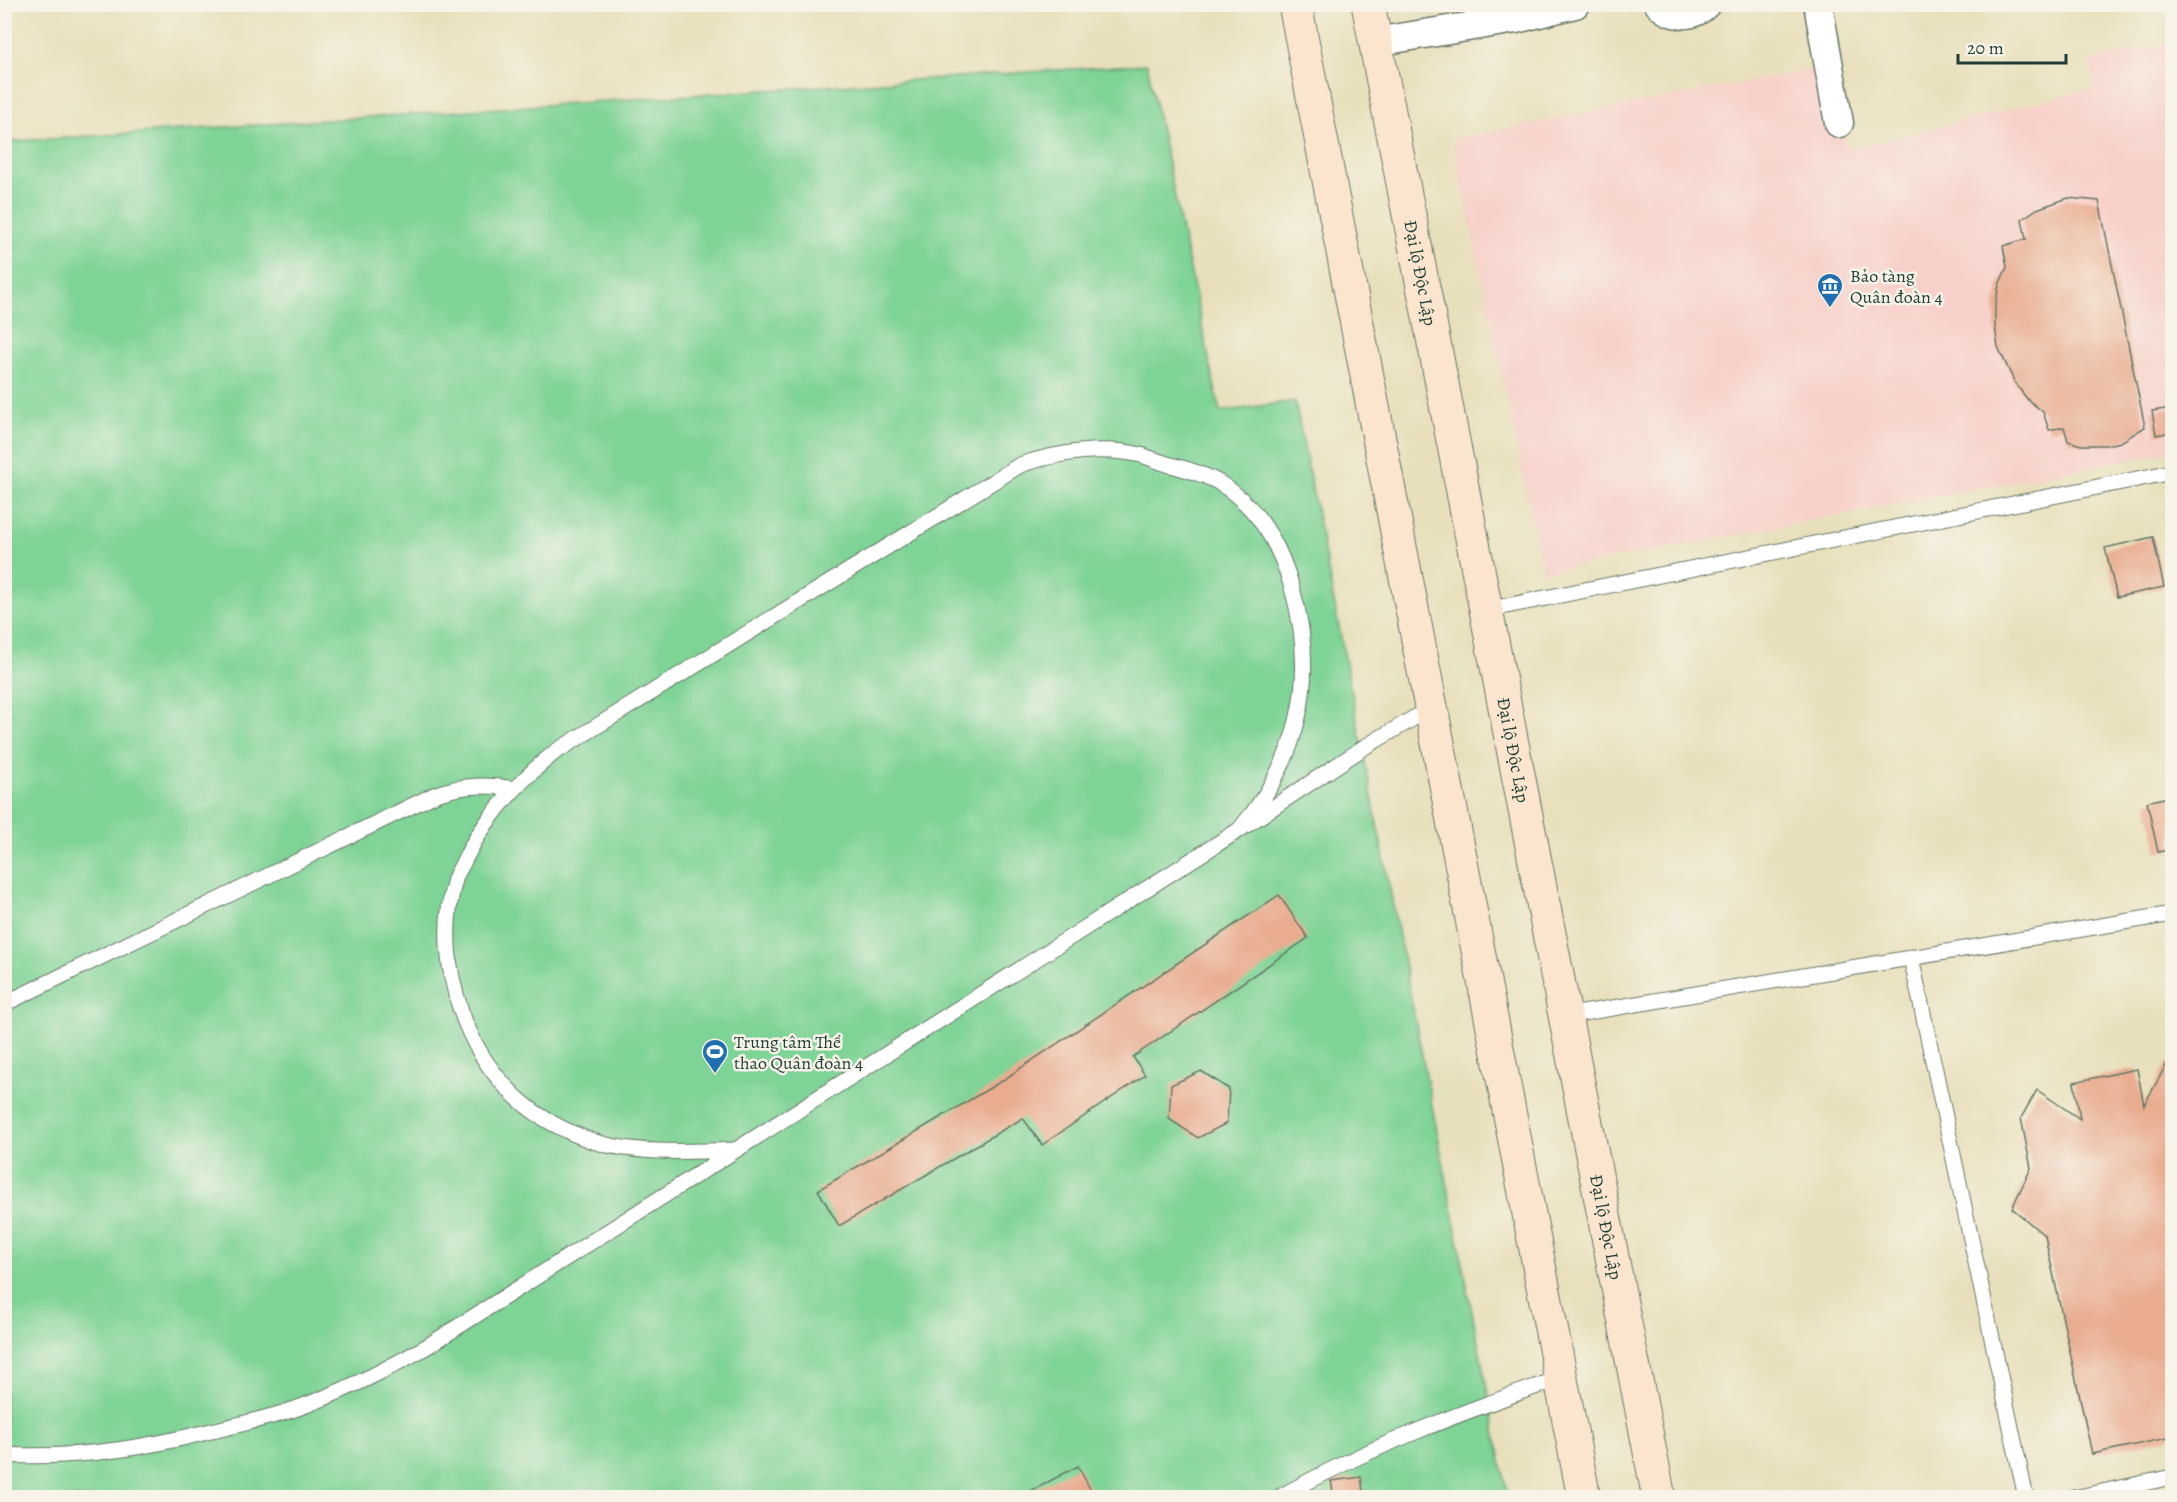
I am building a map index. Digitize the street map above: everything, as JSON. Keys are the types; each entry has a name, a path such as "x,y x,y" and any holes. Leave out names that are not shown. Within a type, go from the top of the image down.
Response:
{"main road":[{"path":"1295,4 1584,1497"},
{"name":"Đại lộ Độc Lập","path":"1368,4 1659,1497"}],"street":[{"path":"1375,42 1516,19 1575,4"},
{"path":"1659,4 1677,15 1691,14 1706,4"},
{"path":"1818,4 1839,123"}],"lane":[{"path":"735,1150 692,1152 613,1146 584,1138 557,1126 534,1112 512,1094 493,1072 465,1020 454,990 447,932 456,878 473,843 495,811 514,789 555,752 1020,465 1065,453 1115,452 1141,456 1193,471 1218,482 1258,517 1273,537 1284,559 1300,615 1305,679 1293,738 1281,768 1267,795 1239,830"},
{"path":"1486,610 2172,472"},
{"path":"4,1455 64,1455 114,1451 165,1443 253,1422 332,1395 380,1373 426,1347 1239,830 1363,748 1431,708"},
{"path":"4,1004 436,794 456,787 474,785 514,789"},
{"path":"1565,1016 2172,914"},
{"path":"1911,957 2026,1497"},
{"path":"1278,1497 1406,1435 1561,1378"},
{"path":"2074,1497 2172,1477"}],"shaded area":[{"name":"Bảo tàng Quân đoàn 4","path":"2172,42 2172,451 1543,572 1453,139 1829,66 1847,150 2095,88 2090,61"}],"green space":[{"name":"Trung tâm Thể thao Quân đoàn 4","path":"1147,64 1220,412 1295,401 1508,1497 5,1498 5,142"}],"building":[{"path":"2068,198 2099,201 2145,427 2121,442 2107,445 2081,445 2068,441 2064,427 2049,430 2043,412 2027,399 2015,383 1998,347 1995,306 1999,285 2007,267 2003,246 2026,239 2022,219 2037,209"},
{"path":"2172,408 2172,432 2156,435 2152,411"},
{"path":"2153,537 2164,587 2117,597 2105,548"},
{"path":"2172,796 2172,849 2158,852 2147,802"},
{"path":"1279,895 1308,938 1133,1057 1145,1075 1042,1145 1023,1118 839,1226 818,1190 1000,1082"},
{"path":"2168,1062 2172,1066 2172,1437 2092,1454 2045,1236 2012,1208 2031,1168 2021,1118 2037,1090 2080,1119 2074,1082 2137,1069 2144,1105"},
{"path":"1201,1071 1229,1089 1227,1123 1198,1138 1169,1119 1171,1085"},
{"path":"1078,1466 1095,1498 1018,1498"},
{"path":"1361,1477 1364,1498 1334,1498 1331,1481"},
{"path":"1007,1490 1011,1498 993,1498"}],"place":[{"name":"Bảo tàng Quân đoàn 4","path":"1830,309"},
{"name":"Trung tâm Thể thao Quân đoàn 4","path":"715,1075"}]}
